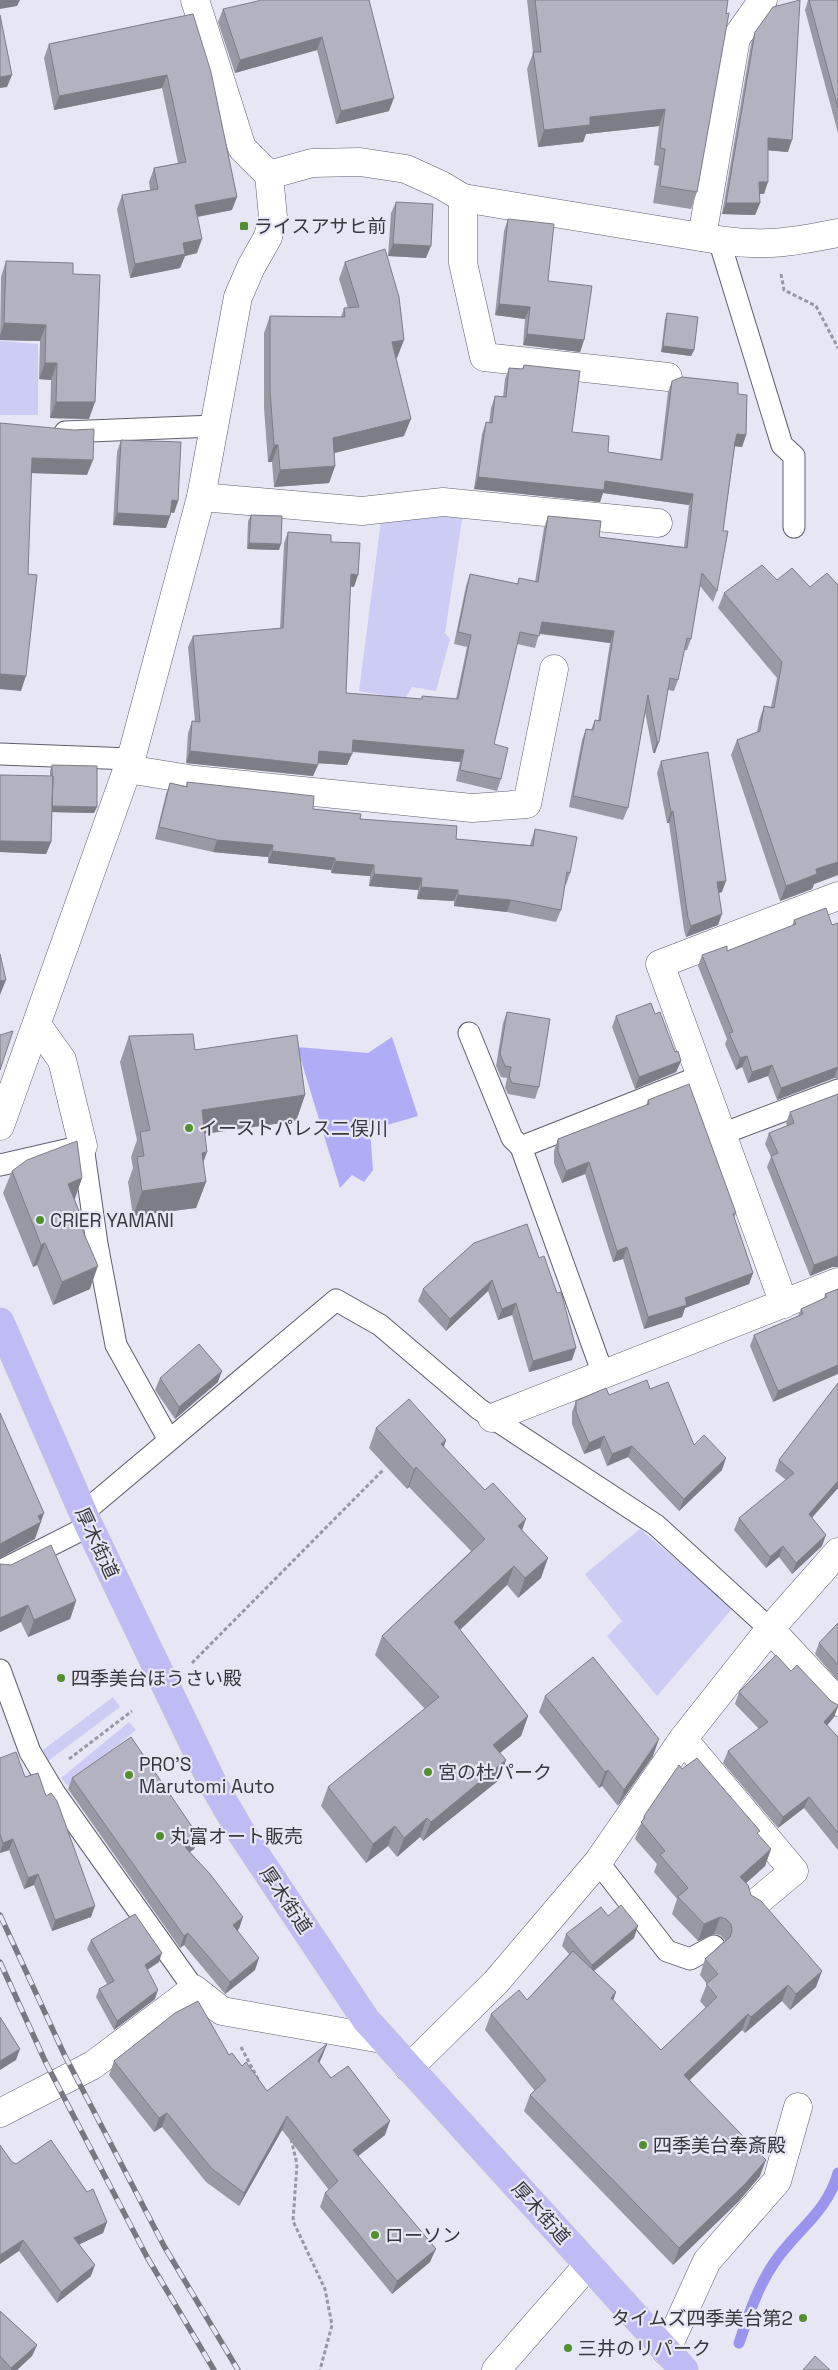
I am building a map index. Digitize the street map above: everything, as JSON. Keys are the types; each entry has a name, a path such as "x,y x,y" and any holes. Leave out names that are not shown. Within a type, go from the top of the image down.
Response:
{"main road":[{"name":"厚木街道","path":"0,1322 86,1519 212,1782 242,1834 366,2020 675,2361"}],"street":[{"path":"0,1126 129,764 201,497 238,297 251,267 268,237 273,217 269,175 242,148 195,0"},
{"path":"711,238 736,38 763,0"},
{"path":"269,175 312,163 360,162 406,169 440,184 463,198 752,245 789,242 838,233"},
{"path":"463,198 463,263 484,356 668,377"},
{"path":"201,497 362,511 443,502 658,523"},
{"path":"129,764 195,780 472,808 527,804 554,669"},
{"path":"784,1304 660,964 838,896"},
{"path":"37,1025 62,1060 83,1146"},
{"path":"492,1418 838,1282"},
{"path":"409,2068 496,1982 598,1862 683,1739 770,1629 838,1552"},
{"path":"770,1629 838,1702"},
{"path":"683,1739 794,1871 757,1902"},
{"path":"0,2113 93,2065 194,1989 222,2011 382,2039"},
{"path":"675,2361 707,2261 777,2182 798,2107"},
{"path":"496,2370 588,2265"}],"lane":[{"path":"711,238 782,445 794,456 794,527"},
{"path":"45,430 69,432 214,426"},
{"path":"0,754 129,764"},
{"path":"469,1033 512,1138 521,1147 603,1374"},
{"path":"521,1147 701,1076"},
{"path":"722,1134 838,1090"},
{"path":"0,1165 83,1146 96,1238 116,1345 169,1440"},
{"path":"0,1571 86,1519 169,1440 336,1300 380,1325 492,1418 656,1525 770,1629"},
{"path":"0,1670 30,1752 54,1792 194,1989"},
{"path":"598,1862 667,1951 690,1959 714,1946"}],"path":[{"path":"789,242 781,277 784,290 816,306 838,348"},
{"path":"167,1689 384,1469"},
{"path":"62,1764 132,1711"},
{"path":"222,2011 264,2089"},
{"path":"287,2132 297,2164 293,2221 325,2289 332,2325 320,2370"}],"shaded area":[{"path":"0,341 38,344 38,415 0,415"},
{"path":"463,513 445,633 450,639 436,691 412,687 405,699 359,691 381,521"},
{"path":"392,1037 418,1116 370,1130 373,1170 364,1182 352,1175 340,1188 297,1047 368,1053"},
{"path":"640,1529 733,1608 657,1696 607,1636 622,1621 585,1574"},
{"path":"113,1697 120,1707 48,1761 43,1750"},
{"path":"129,1722 136,1730 68,1786 61,1778"}],"building":[{"path":"262,0 369,0 394,98 341,111 322,37 240,60 223,9"},
{"path":"535,0 728,0 726,14 729,13 697,192 660,186 665,149 660,148 665,109 590,117 590,125 544,130 533,52 541,52"},
{"path":"800,0 792,140 768,138 768,182 759,182 760,203 726,203 755,32 773,7"},
{"path":"809,0 838,0 838,108"},
{"path":"193,14 211,72 237,197 195,205 202,239 183,243 185,254 135,264 122,195 158,189 154,168 186,162 167,75 59,96 49,44"},
{"path":"0,15 12,75 0,77"},
{"path":"396,202 433,204 431,246 393,244"},
{"path":"508,219 554,224 548,281 592,286 584,340 527,334 530,307 499,304"},
{"path":"385,249 399,297 404,340 392,342 411,419 333,438 335,466 280,470 278,445 274,445 270,391 270,316 345,317 344,308 359,307 345,262"},
{"path":"6,261 73,263 73,274 100,275 95,402 56,402 57,363 45,363 46,325 4,323"},
{"path":"667,313 698,317 694,350 663,346"},
{"path":"524,365 580,371 572,432 609,436 608,452 662,460 672,381 682,377 738,383 738,394 747,395 746,435 737,434 735,442 723,531 728,531 717,591 702,573 691,639 687,638 678,680 670,678 659,742 657,742 648,695 628,808 573,796 586,729 593,730 595,720 600,721 614,631 542,622 539,636 520,632 494,744 508,748 501,779 460,770 464,750 353,740 352,754 319,751 318,765 190,751 192,721 200,722 193,636 283,628 288,532 331,535 331,542 360,543 358,575 351,574 346,693 422,699 422,696 458,699 471,635 458,632 470,574 518,584 519,578 538,582 548,516 601,521 599,537 687,548 693,494 605,481 604,490 478,477 486,422 492,423 495,396 506,397 509,368 523,369"},
{"path":"0,423 74,430 94,429 93,460 32,458 28,574 37,575 26,676 0,674"},
{"path":"121,440 181,442 178,501 172,500 170,516 117,513"},
{"path":"251,515 282,516 281,544 249,543"},
{"path":"762,565 777,580 792,568 810,587 827,573 838,585 838,862 816,869 817,874 786,886 737,740 760,731 764,706 774,708 782,662 724,593"},
{"path":"708,752 726,881 717,882 722,914 691,926 688,918 673,811 671,812 661,761"},
{"path":"52,765 97,766 97,807 52,806"},
{"path":"0,775 53,776 51,842 0,841"},
{"path":"187,782 314,796 313,809 361,814 360,819 457,826 456,839 533,846 535,829 577,837 570,873 567,872 561,910 511,900 458,895 458,890 421,887 422,878 374,874 374,865 335,861 335,858 272,851 273,845 217,840 159,827 170,783 187,787"},
{"path":"826,908 832,925 838,923 838,1067 781,1088 772,1065 752,1072 747,1056 740,1058 729,1033 733,1032 702,955 727,946 727,951 796,924 794,920"},
{"path":"0,954 6,980 0,981"},
{"path":"651,1003 655,1014 660,1012 675,1052 678,1051 681,1061 639,1077 616,1016"},
{"path":"507,1012 550,1019 539,1087 512,1083 509,1077 511,1067 505,1066 500,1054"},
{"path":"13,1031 0,1070 0,1035"},
{"name":"イーストパレス二俣川","path":"193,1034 195,1050 297,1035 305,1095 202,1110 207,1152 202,1153 206,1182 142,1191 137,1157 144,1156 140,1132 150,1130 129,1036"},
{"path":"689,1084 736,1213 733,1214 753,1273 685,1298 687,1305 648,1317 627,1247 617,1251 589,1162 566,1171 558,1151 558,1139 649,1104 648,1100"},
{"path":"838,1094 838,1256 814,1265 771,1156 778,1153 769,1133 794,1123 790,1112"},
{"path":"77,1141 82,1178 68,1184 79,1211 76,1215 98,1266 62,1282 45,1243 41,1245 12,1171 27,1160"},
{"path":"527,1224 539,1258 544,1256 557,1293 561,1292 576,1348 533,1361 516,1303 502,1309 492,1280 450,1319 423,1289 474,1243"},
{"path":"838,1289 838,1365 778,1391 754,1335 803,1314 801,1309 827,1297 825,1294"},
{"path":"199,1344 222,1371 179,1407 160,1378"},
{"path":"647,1380 650,1389 668,1382 694,1445 704,1435 726,1458 684,1499 632,1446 612,1454 604,1436 589,1443 576,1412 576,1401 606,1388 609,1395"},
{"path":"838,1383 838,1481 809,1514 826,1535 796,1563 783,1546 770,1557 739,1518 794,1473 779,1460"},
{"path":"409,1399 446,1440 441,1444 485,1490 493,1483 526,1519 518,1526 548,1558 525,1578 514,1566 454,1622 528,1716 493,1745 506,1760 431,1822 427,1818 404,1838 395,1826 373,1844 328,1787 439,1697 382,1636 485,1539 416,1467 414,1470 376,1428"},
{"path":"0,1413 44,1513 38,1516 41,1522 0,1544"},
{"path":"51,1545 76,1601 34,1620 28,1605 0,1618 0,1564 11,1565"},
{"path":"838,1623 838,1665 819,1643"},
{"path":"776,1655 791,1671 797,1665 831,1701 838,1705 824,1722 838,1737 838,1833 809,1797 783,1817 728,1751 768,1722 739,1692"},
{"path":"593,1657 659,1739 624,1790 608,1770 605,1772 545,1696"},
{"path":"131,1737 199,1837 185,1847 210,1874 243,1917 233,1925 259,1958 230,1982 188,1933 184,1936 72,1778"},
{"path":"16,1752 25,1777 38,1773 46,1796 51,1793 57,1801 95,1906 55,1920 38,1874 28,1878 13,1839 3,1843 0,1834 0,1758"},
{"path":"697,1758 760,1831 757,1833 771,1849 740,1877 748,1885 751,1895 761,1901 822,1971 796,1994 788,1985 751,2017 748,2014 684,2075 766,2160 745,2184 679,2248 530,2095 546,2080 491,2014 519,1990 527,2000 573,1951 616,1992 611,1998 661,2050 717,1997 706,1984 718,1974 705,1959 730,1937 731,1924 726,1919 720,1917 704,1924 678,1897 688,1888 660,1855 665,1851 641,1822 679,1765 682,1769"},
{"path":"621,1905 638,1926 592,1965 566,1934 601,1907 608,1916"},
{"path":"135,1914 162,1953 145,1965 158,1990 117,2021 99,1989 114,1981 91,1940"},
{"path":"198,2001 229,2055 232,2053 242,2066 246,2062 267,2091 327,2044 318,2061 331,2078 348,2066 390,2121 353,2150 436,2249 397,2281 325,2193 338,2181 287,2116 244,2193 211,2168 167,2113 159,2118 114,2061 175,2013"},
{"path":"0,2017 20,2049 0,2061"},
{"path":"51,2140 87,2192 93,2189 107,2222 74,2238 95,2265 61,2292 23,2240 0,2255 0,2145 12,2162 16,2164"},
{"path":"0,2311 37,2345 11,2368 0,2356"},
{"path":"815,2356 830,2370 803,2370"}],"waterway":[{"path":"739,2343 754,2302 768,2272 783,2251 819,2210 833,2187 838,2173"}],"railway":[{"path":"0,1915 64,2054 164,2246 238,2370"},
{"path":"0,1962 46,2063 147,2257 214,2370"}],"place":[{"name":"ライスアサヒ前","path":"244,226"},
{"name":"イーストパレス二俣川","path":"189,1128"},
{"name":"CRIER YAMANI","path":"40,1220"},
{"name":"四季美台ほうさい殿","path":"61,1678"},
{"name":"宮の杜パーク","path":"428,1772"},
{"name":"PRO'S Marutomi Auto","path":"129,1775"},
{"name":"丸富オート販売","path":"160,1836"},
{"name":"四季美台奉斎殿","path":"643,2145"},
{"name":"ローソン","path":"375,2235"},
{"name":"タイムズ四季美台第2","path":"803,2318"},
{"name":"三井のリパーク","path":"568,2348"}]}
